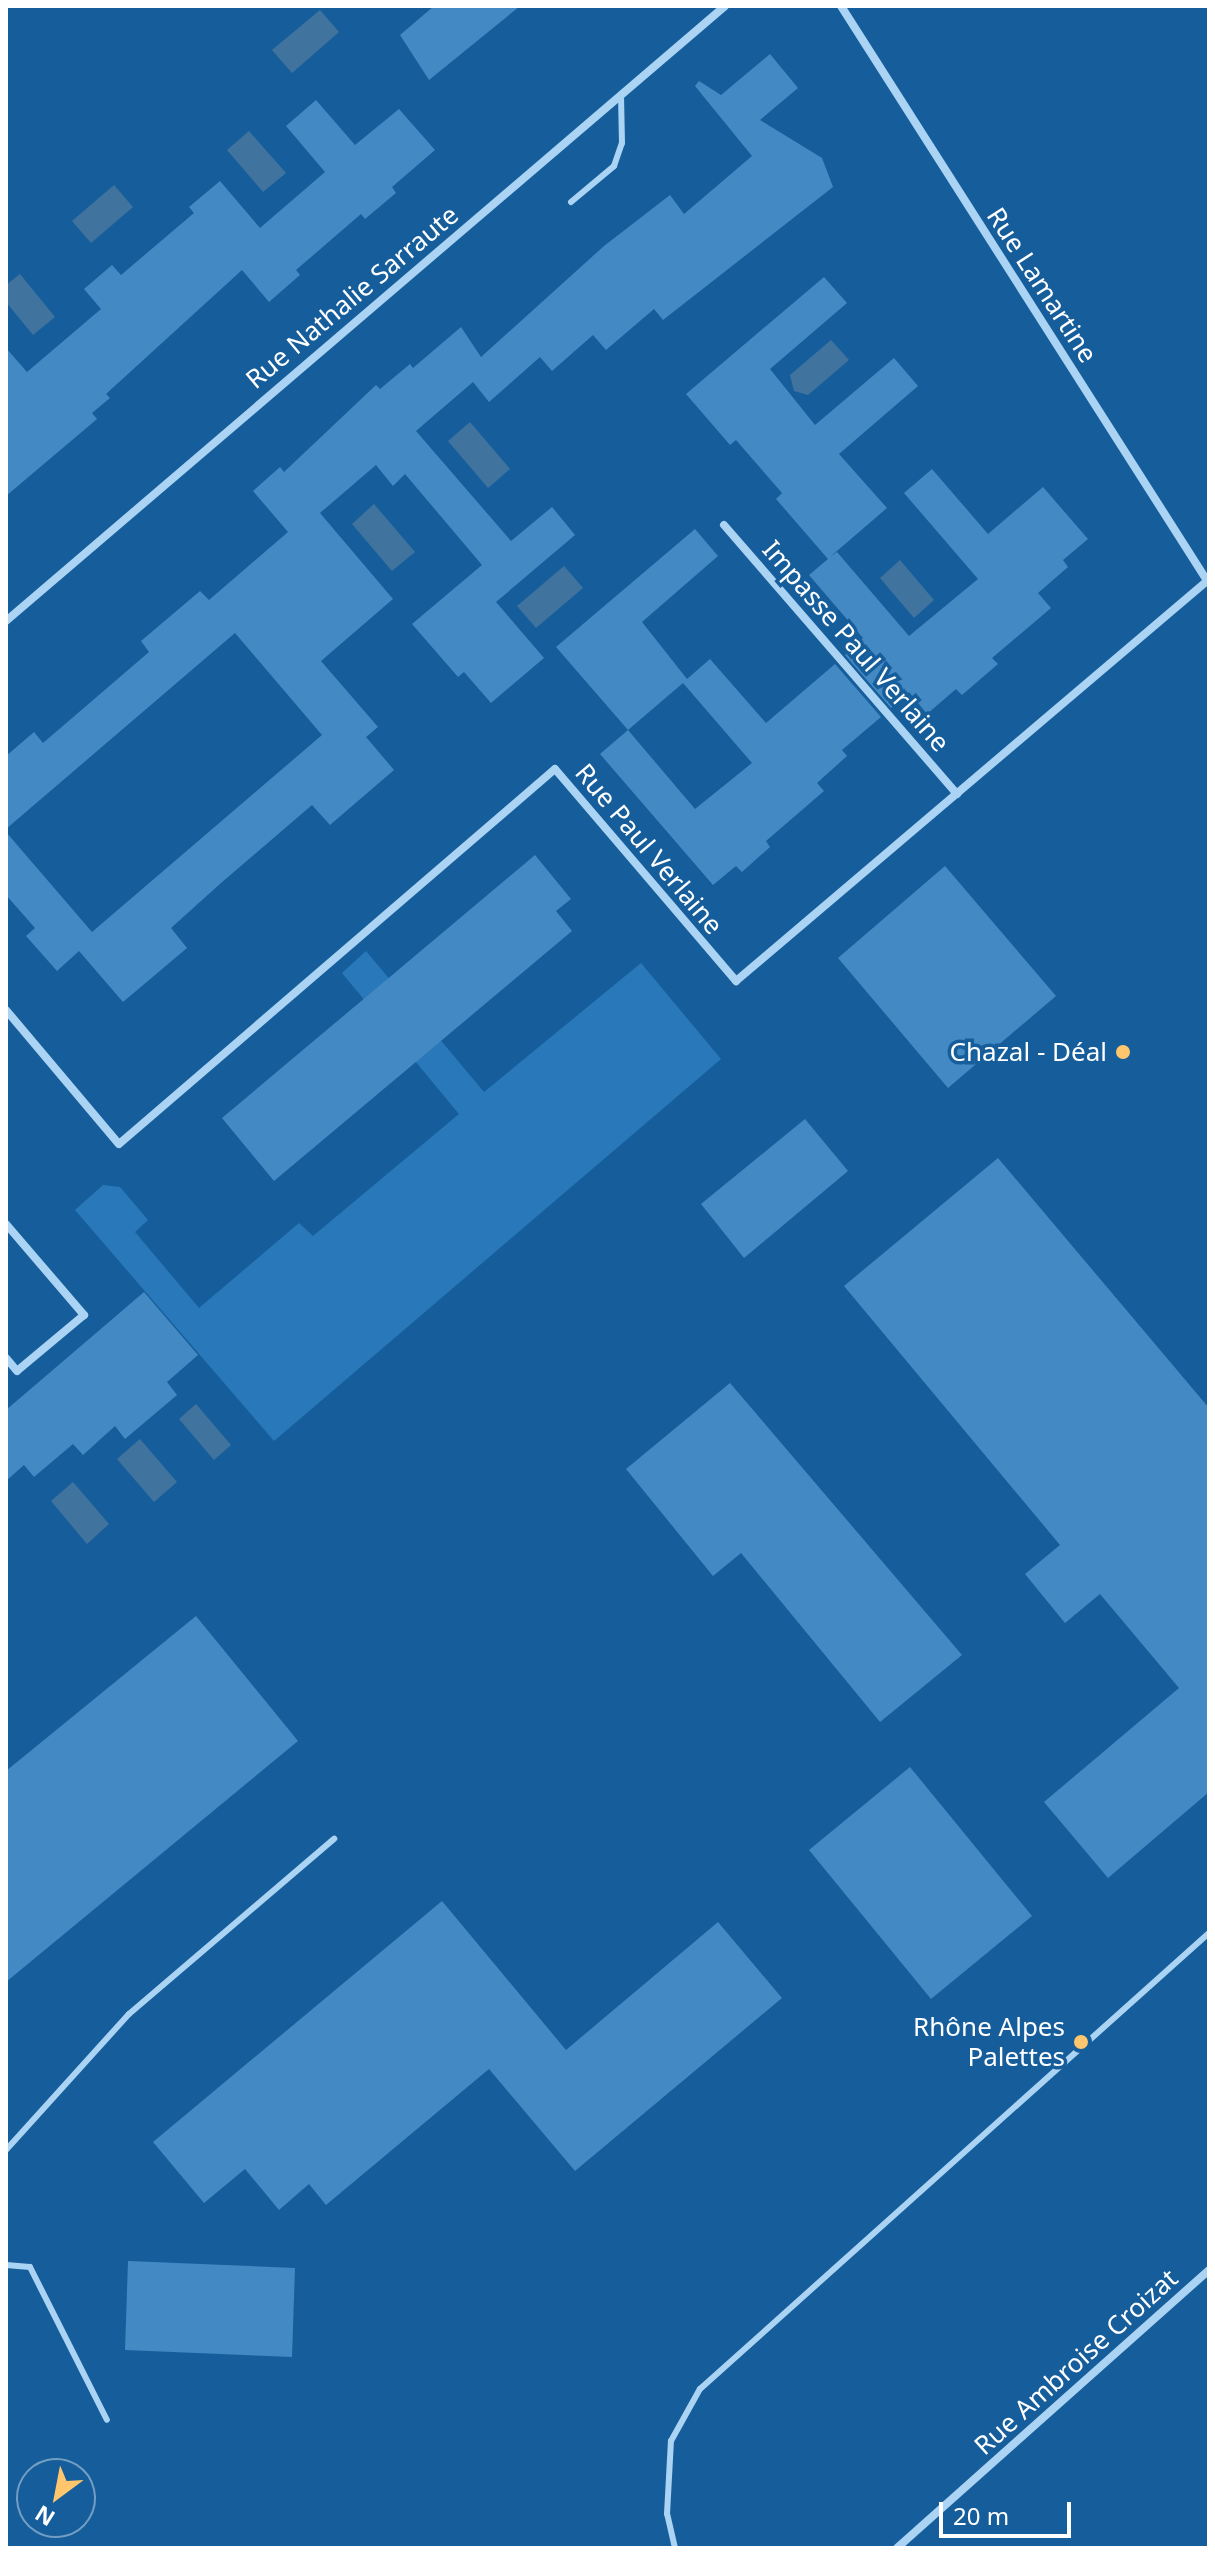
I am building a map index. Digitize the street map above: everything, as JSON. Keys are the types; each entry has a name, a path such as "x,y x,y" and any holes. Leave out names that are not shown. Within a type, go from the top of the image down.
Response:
{"street":[{"name":"Rue Nathalie Sarraute","path":"6,621 725,6"},
{"name":"Rue Lamartine","path":"841,6 1208,583"},
{"name":"Impasse Paul Verlaine","path":"724,525 957,794"},
{"name":"Rue Paul Verlaine","path":"6,1010 119,1144 555,769 736,981 1208,583"},
{"path":"6,1224 84,1315 17,1371 6,1358"},
{"name":"Rue Ambroise Croizat","path":"897,2548 1209,2270"}],"lane":[{"path":"571,202 614,166 622,143 621,95"},
{"path":"6,2150 129,2014 334,1839"},
{"path":"675,2548 667,2514 671,2441 700,2389 1209,1933"},
{"path":"6,2265 30,2267 107,2420"}],"shaded area":[{"path":"320,10 339,32 292,73 272,50"},
{"path":"249,131 286,173 263,192 227,150"},
{"path":"114,185 133,207 91,243 72,221"},
{"path":"20,274 55,317 33,335 6,302 6,285"},
{"path":"831,340 849,360 808,395 794,391 790,375"},
{"path":"470,422 510,469 488,488 448,441"},
{"path":"374,504 415,552 392,571 352,524"},
{"path":"900,560 934,600 914,618 880,578"},
{"path":"564,566 583,588 536,628 517,606"},
{"path":"366,951 484,1092 641,963 721,1059 274,1441 75,1210 103,1185 120,1187 148,1220 135,1232 199,1308 299,1223 313,1236 459,1114 342,973"},
{"path":"196,1404 231,1445 214,1460 179,1419"},
{"path":"140,1439 177,1482 154,1502 117,1459"},
{"path":"73,1482 109,1524 87,1544 51,1501"}],"building":[{"path":"434,6 520,6 429,80 400,35"},
{"path":"770,54 798,88 760,120 822,158 833,187 663,320 654,309 606,350 593,335 552,371 540,357 489,402 473,382 416,431 511,541 552,507 575,535 496,602 544,658 491,703 464,672 458,677 412,624 482,565 405,474 393,486 376,465 320,513 393,599 321,661 378,727 366,737 394,770 330,825 312,805 171,928 187,948 123,1002 79,951 57,971 26,936 35,928 6,895 6,832 92,932 322,735 235,633 6,829 6,756 34,732 43,743 149,652 141,641 200,591 209,600 288,532 253,491 280,467 284,472 376,385 380,389 410,364 413,368 461,327 481,357 604,246 670,195 684,214 752,156 695,86 699,81 721,95"},
{"path":"316,100 355,145 399,109 435,150 392,187 396,193 365,219 361,214 296,270 300,275 269,302 242,270 106,394 110,398 92,413 97,419 6,496 6,348 27,372 101,309 84,289 112,265 121,275 194,213 189,207 220,181 260,228 325,172 286,126"},
{"path":"824,277 847,303 770,369 815,425 894,358 918,386 839,454 887,508 830,557 837,552 909,636 978,579 904,493 932,469 988,534 1043,487 1088,539 1063,560 1068,567 1038,593 1051,608 992,658 998,664 962,695 956,689 927,714 909,692 891,708 845,655 863,638 809,575 828,559 776,499 782,493 736,440 730,445 686,394"},
{"path":"695,529 718,556 642,622 687,679 710,659 766,723 835,664 881,717 842,750 847,756 817,783 824,791 766,841 770,847 742,872 736,866 713,885 600,754 628,730 556,647","holes":["683,683 752,763 695,809 628,730"]},
{"path":"535,855 571,899 556,911 572,931 274,1181 222,1118"},
{"path":"945,866 1056,996 948,1088 838,958"},
{"path":"805,1119 848,1171 744,1258 701,1204"},
{"path":"998,1158 1209,1408 1209,1792 1108,1878 1044,1802 1179,1688 1100,1594 1065,1623 1025,1574 1060,1545 844,1286"},
{"path":"144,1292 198,1355 167,1382 177,1395 125,1439 115,1426 83,1455 73,1444 34,1477 24,1465 6,1481 6,1410"},
{"path":"730,1383 962,1655 880,1722 741,1553 713,1576 626,1469"},
{"path":"196,1616 298,1741 6,1982 6,1771"},
{"path":"910,1767 1032,1916 931,1999 809,1850"},
{"path":"442,1901 566,2050 718,1922 782,1998 575,2171 489,2069 326,2205 309,2184 279,2210 245,2169 204,2203 153,2142"},
{"path":"128,2261 295,2268 292,2357 125,2350"}],"place":[{"name":"Chazal - Déal","path":"1123,1052"},
{"name":"Rhône Alpes Palettes","path":"1081,2042"}]}
